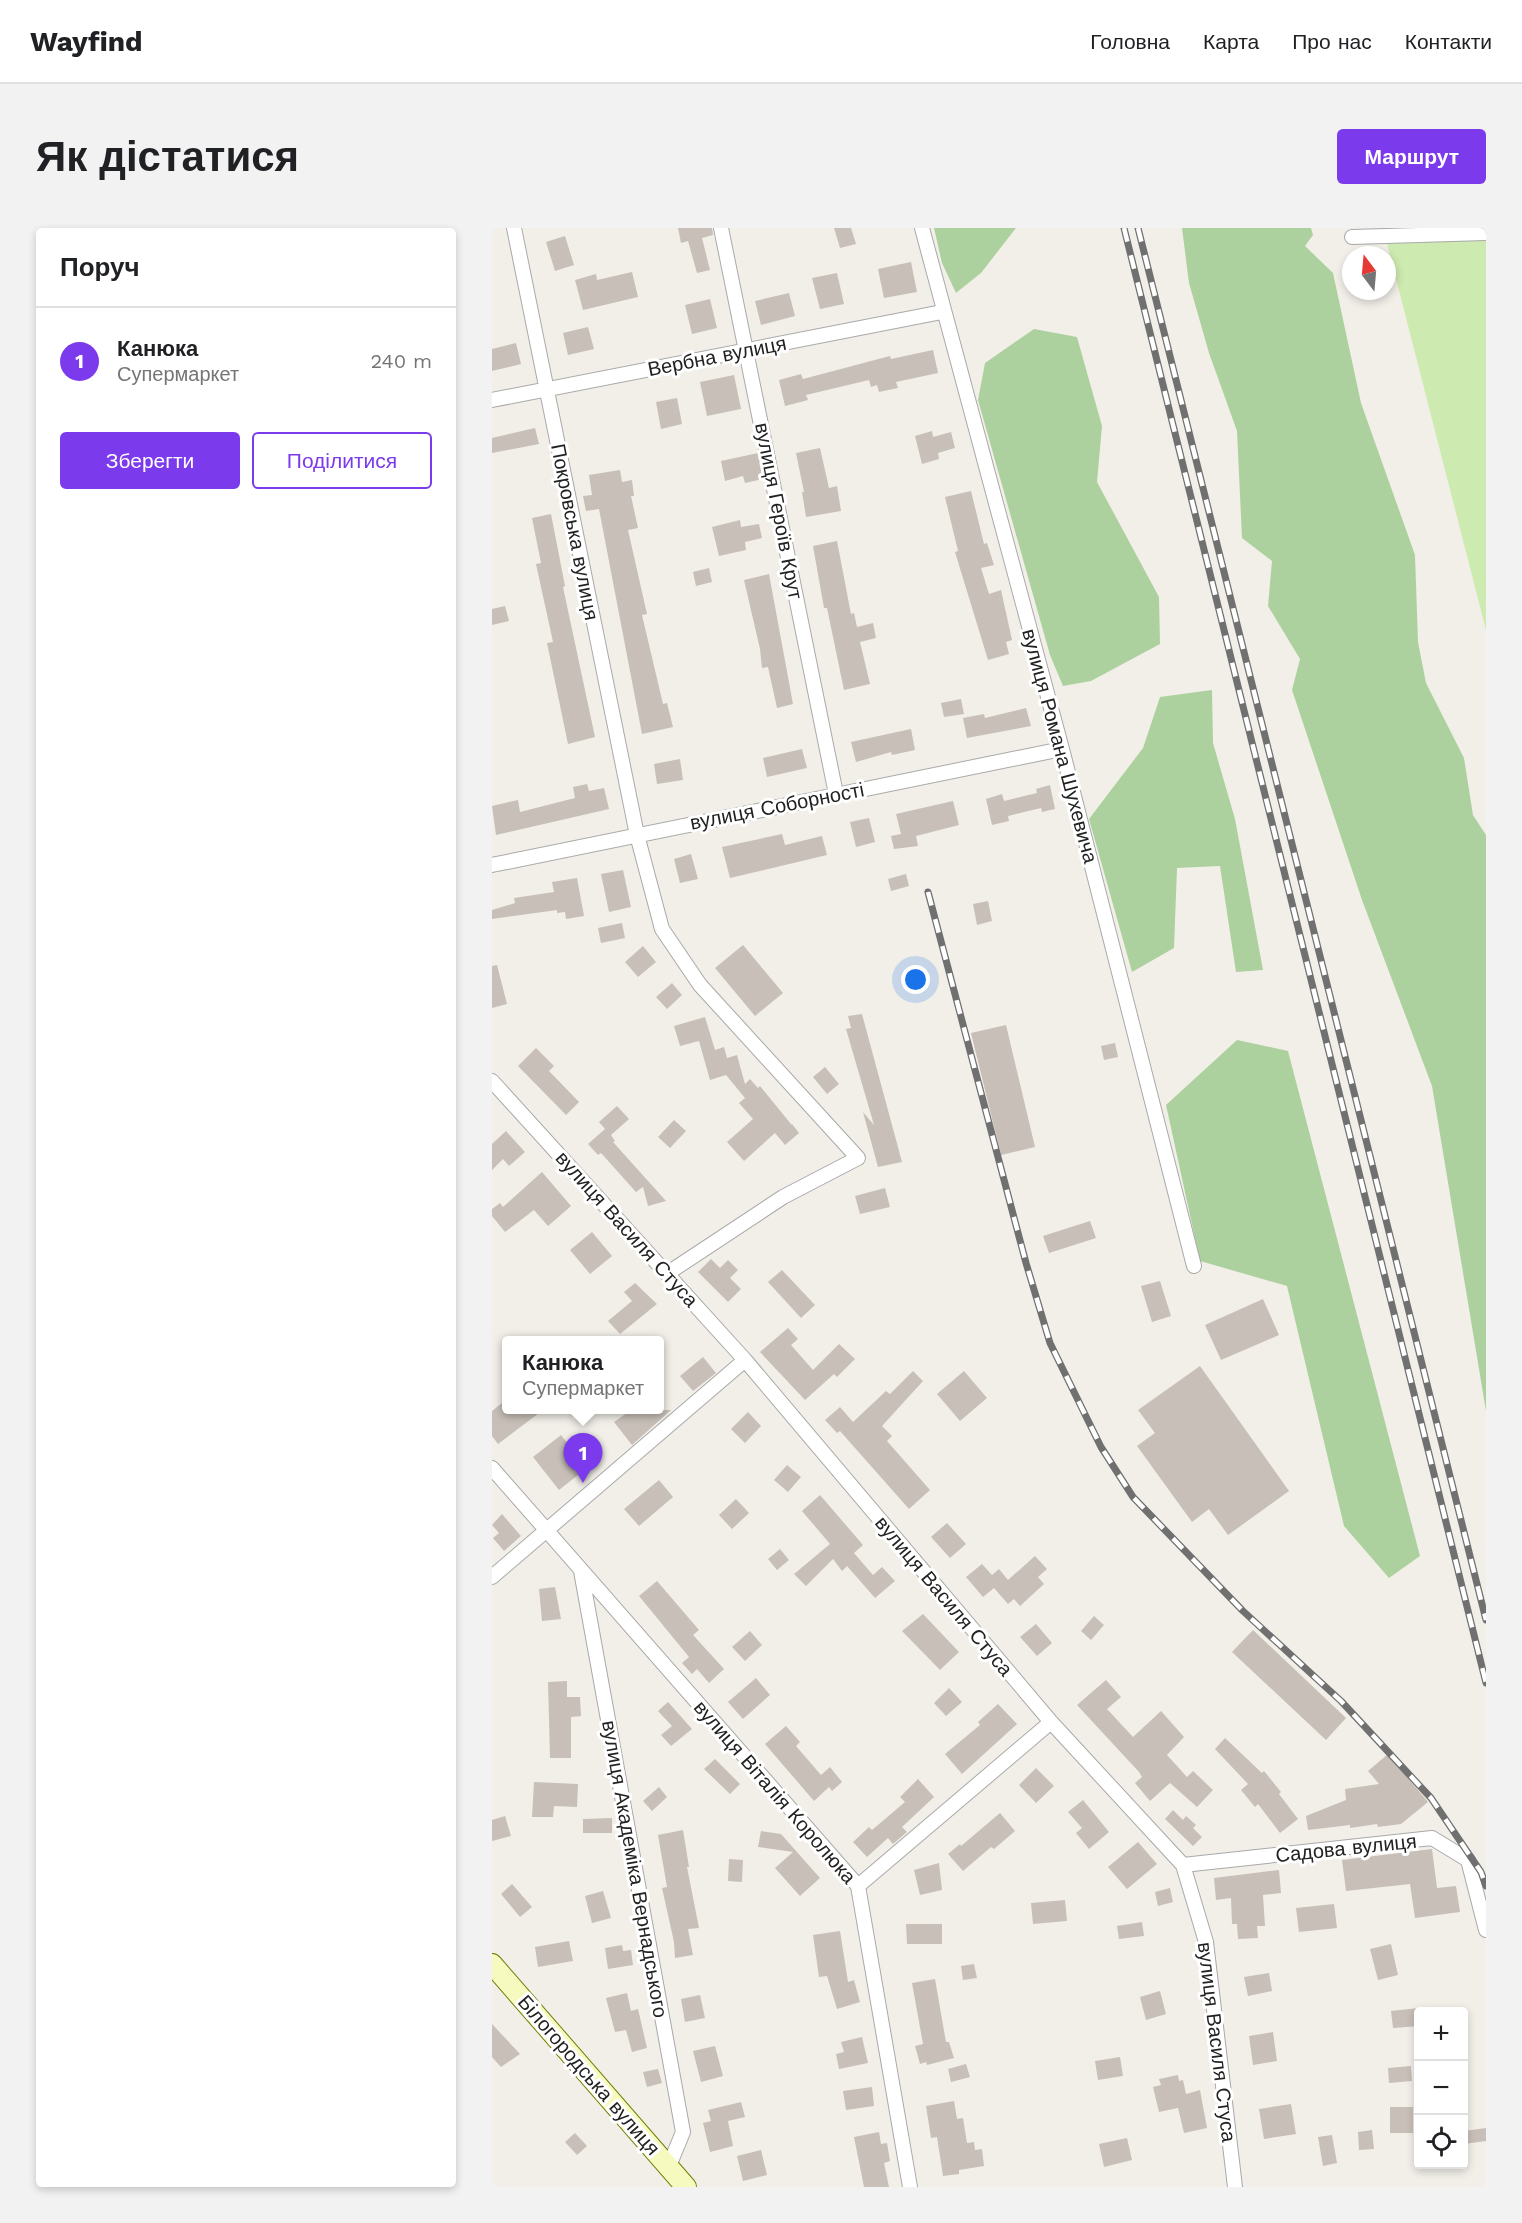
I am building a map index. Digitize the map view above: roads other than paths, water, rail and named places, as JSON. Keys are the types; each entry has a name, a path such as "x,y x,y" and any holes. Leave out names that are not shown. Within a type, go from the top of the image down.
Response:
{"street":[{"name":"Покровська вулиця","path":"514,228 637,835 662,929 700,985 858,1158 783,1197 668,1273"},
{"name":"вулиця Героїв Крут","path":"721,228 836,794"},
{"name":"вулиця Романа Шухевича","path":"922,228 942,312 1062,749 1194,1266"},
{"path":"1352,237 1486,232"},
{"name":"Вербна вулиця","path":"492,400 942,312"},
{"name":"вулиця Соборності","path":"492,865 1062,749"},
{"name":"вулиця Василя Стуса","path":"492,1081 745,1360 1051,1722 1183,1865 1206,1942 1235,2187"},
{"path":"492,1577 745,1360"},
{"name":"вулиця Віталія Королюка","path":"492,1468 548,1528 581,1569 858,1886 910,2187"},
{"name":"вулиця Академіка Вернадського","path":"581,1569 683,2132 669,2166"},
{"path":"858,1886 1051,1722"},
{"name":"Садова вулиця","path":"1183,1865 1432,1838 1468,1860 1486,1930"},
{"name":"Білогородська вулиця","path":"492,1964 686,2187"}],"railway":[{"path":"1124,228 1486,1683"},
{"path":"1138,228 1486,1620"},
{"path":"928,892 1026,1263 1050,1343 1101,1447 1133,1497 1243,1611 1341,1701 1431,1798 1481,1872 1486,1886"}],"place":[{"name":"Канюка","path":"583,1483"}]}
